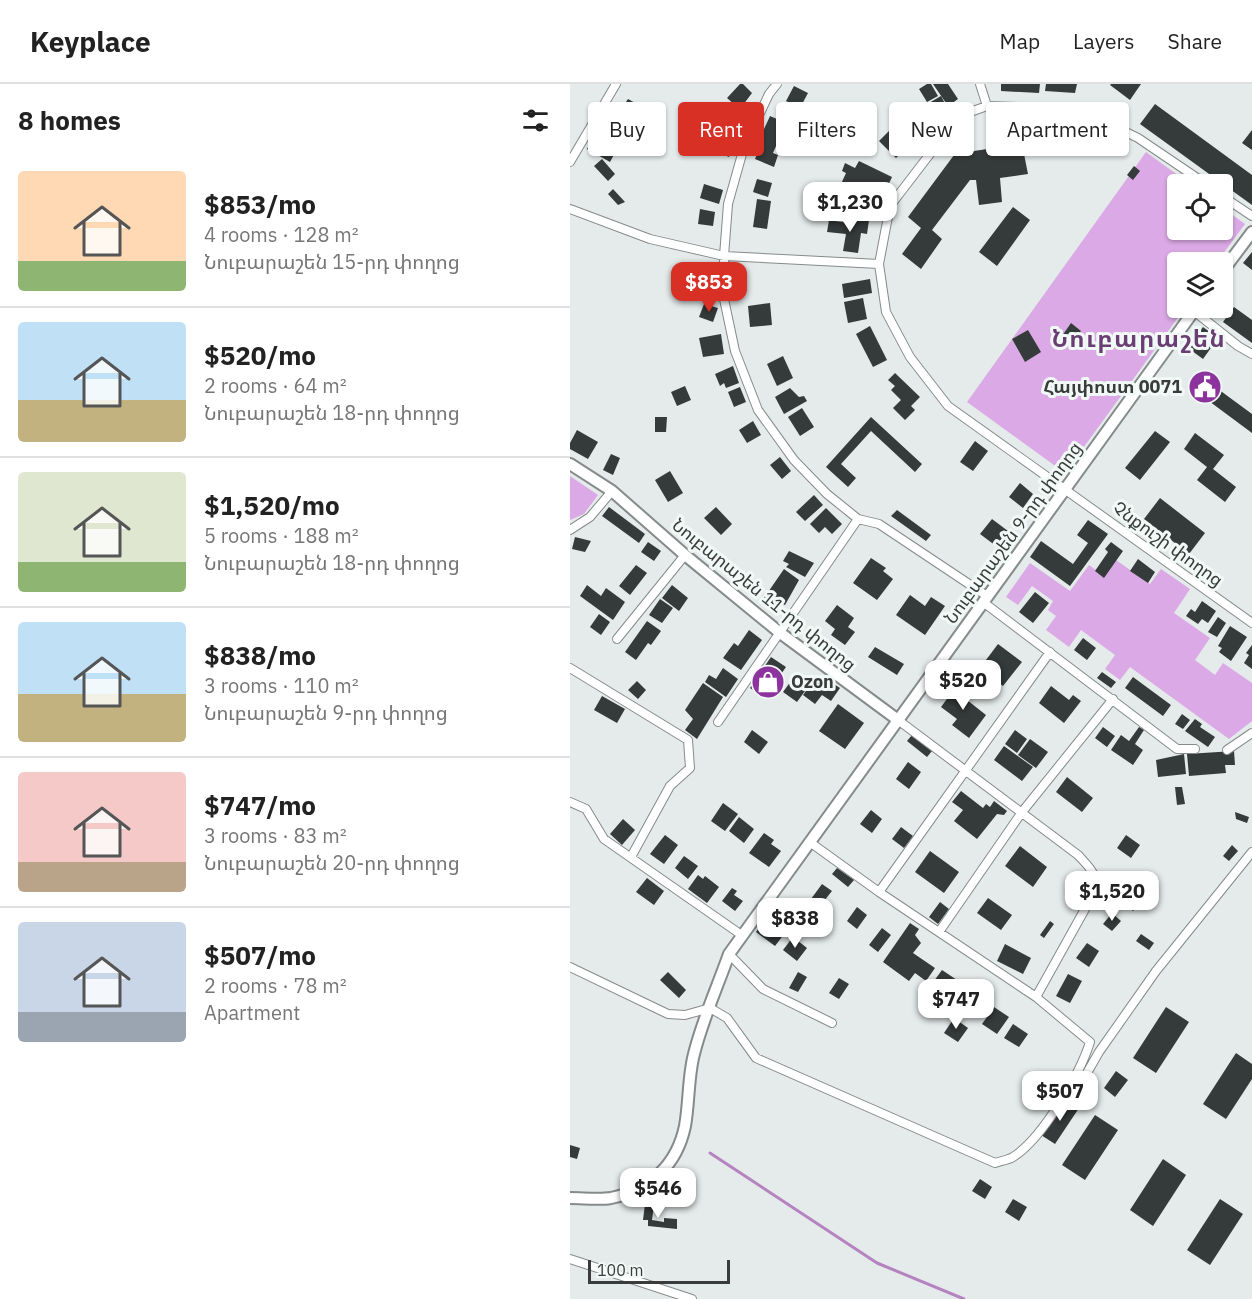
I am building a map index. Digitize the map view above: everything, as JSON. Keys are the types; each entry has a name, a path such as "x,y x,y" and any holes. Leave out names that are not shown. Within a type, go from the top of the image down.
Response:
{"main road":[{"path":"1233,257 1252,232"},
{"name":"Նուբարաշեն 9-րդ փողոց","path":"570,1198 610,1198 639,1189 663,1172 670,1163 677,1153 685,1125 689,1078 697,1040 729,954 1189,318"},
{"name":"Նուբարաշեն 11-րդ փողոց","path":"570,464 612,491 685,555 779,632 898,720"}],"street":[{"path":"571,157 616,84"},
{"path":"777,84 769,94 744,147 728,204 724,256 724,299 735,351 758,410 794,460 827,494 858,519 879,524 985,599 1177,749 1195,749"},
{"path":"980,84 986,103"},
{"name":"Չնքուշի փողոց","path":"986,106 959,116 890,206 879,264 886,312 910,357 948,406 1252,623"},
{"path":"1129,134 1191,174"},
{"path":"1233,203 1252,216"},
{"path":"570,209 650,239 724,256 879,264"},
{"path":"1205,318 1238,346 1252,354"},
{"path":"570,530 590,517 612,491"},
{"path":"718,722 858,519"},
{"path":"617,639 685,555"},
{"path":"879,892 1050,652"},
{"path":"570,668 688,740 690,768 670,786 631,857"},
{"path":"939,932 1022,812 1113,699"},
{"path":"898,720 1078,855 1094,873 1097,882 1095,891 1036,997"},
{"path":"1227,750 1252,733"},
{"path":"570,802 586,809 604,839 743,936"},
{"path":"570,967 668,1014 685,1015 710,1008 727,1018 756,1058 995,1163 1012,1158 1034,1136 1072,1086 1090,1042 1036,997 879,892 811,843"},
{"path":"1083,1080 1099,1052 1156,971 1252,852"},
{"path":"729,954 763,989 832,1023"},
{"path":"570,1259 692,1299"}],"shaded area":[{"path":"1146,152 1176,174 1167,174 1167,240 1233,240 1233,215 1245,224 1224,252 1167,252 1167,318 1178,318 1065,473 967,402"},
{"path":"570,476 598,495 584,514 570,520"},
{"path":"1116,560 1150,584 1161,569 1190,589 1174,613 1210,638 1195,660 1215,675 1223,663 1252,683 1252,721 1229,739 1130,667 1120,680 1105,669 1115,655 1081,630 1069,647 1046,630 1056,616 1048,610 1053,601 1032,586 1018,605 1006,597 1030,563 1070,591 1089,565 1104,576"}],"building":[{"path":"740,84 752,93 745,102 732,102 727,98"},
{"path":"931,84 938,96 927,102 919,89"},
{"path":"933,84 948,84 958,99 954,102 945,102"},
{"path":"1001,84 1040,84 1039,93 1001,91"},
{"path":"1046,84 1077,84 1075,93 1045,91"},
{"path":"1111,84 1141,84 1130,100"},
{"path":"794,86 808,93 803,102 786,101"},
{"path":"941,96 944,102 931,102"},
{"path":"1155,104 1252,175 1252,205 1233,191 1233,174 1209,174 1140,124"},
{"path":"770,116 776,119 776,146 773,153 778,156 774,167 755,159 756,156 764,156 764,129"},
{"path":"1252,130 1252,150 1242,143"},
{"path":"889,131 889,151 879,141"},
{"path":"986,149 986,156 1024,156 1028,174 1000,178 1002,202 979,205 976,180 970,180 932,230 942,239 921,269 902,254 921,228 908,217 953,156 974,156 974,151"},
{"path":"599,156 613,156 610,162"},
{"path":"602,159 615,174 608,181 594,166"},
{"path":"859,161 892,177 885,192 879,189 874,200 841,184 846,173 842,171 845,163 855,168"},
{"path":"1134,166 1140,171 1133,180 1127,175"},
{"path":"757,179 772,183 768,197 753,192"},
{"path":"704,184 723,190 719,204 700,198"},
{"path":"613,189 625,202 618,205 608,194"},
{"path":"757,199 771,201 767,229 753,227"},
{"path":"1013,207 1030,220 997,266 979,252"},
{"path":"700,209 715,212 713,226 698,224"},
{"path":"855,217 869,220 867,234 861,233 858,253 843,251 846,234 827,232 829,220 854,224"},
{"path":"1252,252 1252,270 1243,263"},
{"path":"870,279 872,293 844,298 842,284"},
{"path":"863,298 867,319 848,323 844,302"},
{"path":"770,303 772,325 750,327 748,306"},
{"path":"704,304 718,308 713,322 699,317"},
{"path":"1233,308 1252,320 1252,343 1223,322 1226,318 1233,318"},
{"path":"1071,323 1081,331 1072,344 1062,336"},
{"path":"870,326 887,360 873,367 856,334"},
{"path":"1203,327 1218,338 1203,359 1188,348"},
{"path":"1028,330 1041,352 1025,362 1012,339"},
{"path":"721,334 724,354 703,357 699,338"},
{"path":"783,356 793,378 777,386 767,364"},
{"path":"733,366 739,383 726,388 724,383 720,386 715,374"},
{"path":"895,373 920,397 911,406 915,410 905,420 893,408 901,400 891,390 895,386 888,380"},
{"path":"1199,375 1252,414 1252,433 1190,387"},
{"path":"685,386 691,400 677,406 671,392"},
{"path":"740,387 746,402 734,407 728,392"},
{"path":"790,388 799,397 804,396 807,401 784,414 775,397"},
{"path":"802,408 814,427 800,436 788,417"},
{"path":"655,417 667,417 666,432 655,432"},
{"path":"871,417 922,464 915,472 871,431 841,464 856,478 848,487 826,467"},
{"path":"753,421 761,435 747,443 739,430"},
{"path":"577,430 598,442 588,459 570,449 570,443"},
{"path":"1155,431 1170,442 1140,480 1125,468"},
{"path":"1195,433 1224,455 1213,469 1236,487 1225,502 1197,480 1207,467 1184,449"},
{"path":"975,441 988,451 973,471 960,462"},
{"path":"611,454 620,458 613,475 603,470"},
{"path":"780,457 791,471 782,479 770,465"},
{"path":"670,471 683,493 668,502 655,480"},
{"path":"1020,483 1033,494 1023,508 1009,497"},
{"path":"814,495 823,505 805,521 796,512"},
{"path":"1160,498 1205,533 1189,554 1144,519"},
{"path":"609,507 645,534 639,543 602,516"},
{"path":"716,507 732,524 721,535 704,518"},
{"path":"826,508 842,524 832,534 825,527 819,533 810,524"},
{"path":"897,510 931,535 926,541 891,516"},
{"path":"992,519 1008,531 996,546 980,534"},
{"path":"1088,520 1108,534 1070,586 1030,557 1041,541 1073,564 1088,543 1077,535"},
{"path":"575,537 591,541 585,552 572,549"},
{"path":"648,542 661,551 654,561 641,552"},
{"path":"1111,542 1123,551 1104,578 1095,571 1108,552 1105,549"},
{"path":"789,551 814,563 805,577 786,567 789,564 783,561"},
{"path":"871,558 886,568 883,571 893,579 877,600 853,583"},
{"path":"1138,559 1155,572 1148,583 1130,571"},
{"path":"636,565 647,573 630,595 619,586"},
{"path":"784,569 799,580 785,605 781,603 778,608 764,598"},
{"path":"587,585 601,596 606,588 625,602 613,620 580,596"},
{"path":"672,585 688,598 679,611 662,598"},
{"path":"1035,592 1049,603 1033,623 1019,612"},
{"path":"910,595 925,606 931,597 945,606 925,635 896,615"},
{"path":"660,599 673,608 662,623 649,615"},
{"path":"1202,601 1216,611 1208,623 1202,619 1198,624 1186,616 1191,609 1195,612"},
{"path":"837,605 854,618 848,627 855,632 845,645 831,635 835,629 825,621"},
{"path":"599,614 610,622 601,635 590,627"},
{"path":"1218,617 1226,623 1217,637 1208,632"},
{"path":"647,621 661,631 651,645 648,643 636,660 625,652"},
{"path":"1230,626 1247,637 1231,661 1219,652 1222,648 1218,646"},
{"path":"749,630 762,640 741,670 723,658 734,643 738,646"},
{"path":"1083,638 1096,648 1087,660 1074,650"},
{"path":"998,644 1022,662 1003,686 980,668"},
{"path":"1252,645 1252,669 1244,663 1249,655 1246,653"},
{"path":"875,647 904,664 897,675 868,657"},
{"path":"771,657 786,667 777,680 762,670"},
{"path":"723,668 738,679 726,697 705,682 709,675 716,679"},
{"path":"1102,672 1116,682 1111,688 1097,678"},
{"path":"759,675 773,684 764,697 750,688"},
{"path":"816,677 829,685 831,682 840,688 831,701 822,695 815,704 803,695"},
{"path":"1133,677 1171,705 1163,716 1125,688"},
{"path":"637,681 646,690 638,699 628,690"},
{"path":"791,681 805,691 797,702 783,692"},
{"path":"703,683 723,697 697,739 685,730 693,719 685,710"},
{"path":"958,684 972,694 967,700 986,715 969,738 952,725 957,719 941,707"},
{"path":"1051,686 1069,700 1073,695 1081,701 1064,723 1039,703"},
{"path":"602,696 625,709 617,723 594,710"},
{"path":"838,704 864,723 845,749 819,731"},
{"path":"1182,714 1190,720 1183,729 1175,724"},
{"path":"1195,719 1202,724 1200,727 1215,737 1208,747 1185,731"},
{"path":"1103,727 1115,736 1107,747 1095,738"},
{"path":"1139,727 1144,730 1135,744 1143,750 1133,765 1111,750 1121,735 1129,741"},
{"path":"752,730 768,742 759,754 744,742"},
{"path":"1015,730 1027,739 1017,753 1005,744"},
{"path":"912,735 932,751 927,757 907,741"},
{"path":"1030,739 1048,752 1036,768 1018,755"},
{"path":"1004,746 1033,767 1022,781 994,760"},
{"path":"1234,751 1235,765 1225,765 1226,773 1189,776 1187,754"},
{"path":"1184,754 1186,774 1158,777 1156,760"},
{"path":"908,762 921,772 909,789 896,779"},
{"path":"1067,777 1093,798 1082,812 1056,792"},
{"path":"1175,787 1182,787 1185,804 1177,805"},
{"path":"961,791 983,808 986,804 990,807 994,801 1007,811 1004,815 997,814 977,839 954,821 963,810 952,802"},
{"path":"723,803 738,814 725,831 711,821"},
{"path":"871,810 882,819 872,833 860,824"},
{"path":"1235,812 1249,817 1247,823 1236,819"},
{"path":"739,817 754,829 744,843 729,831"},
{"path":"623,819 635,830 622,845 610,834"},
{"path":"901,827 913,836 904,848 892,839"},
{"path":"764,833 774,840 771,844 781,851 769,867 749,853"},
{"path":"665,835 678,845 664,864 650,854"},
{"path":"1126,835 1140,845 1131,858 1117,848"},
{"path":"1232,845 1238,851 1229,861 1223,856"},
{"path":"1020,846 1047,867 1033,887 1005,866"},
{"path":"930,851 959,872 944,893 915,872"},
{"path":"684,856 698,866 688,879 675,868"},
{"path":"837,868 854,880 848,887 832,874"},
{"path":"698,875 703,879 705,876 719,887 707,903 688,889"},
{"path":"647,878 664,891 654,905 636,892"},
{"path":"822,884 832,891 820,906 811,899"},
{"path":"732,888 737,891 734,895 743,901 735,911 722,901"},
{"path":"1131,891 1142,901 1133,911 1122,902"},
{"path":"988,898 1012,915 1001,930 977,913"},
{"path":"940,902 949,909 938,924 929,917"},
{"path":"857,907 867,915 857,929 847,921"},
{"path":"1112,913 1121,921 1112,931 1103,924"},
{"path":"770,914 788,929 775,946 756,932"},
{"path":"1050,921 1054,924 1044,938 1040,935"},
{"path":"910,923 919,929 915,935 921,943 913,953 935,968 926,981 915,973 909,981 883,962"},
{"path":"882,928 891,935 878,952 869,945"},
{"path":"1141,934 1154,943 1149,950 1136,941"},
{"path":"793,937 807,948 797,961 783,950"},
{"path":"1087,943 1099,951 1089,967 1076,958"},
{"path":"1005,944 1031,958 1023,974 997,961"},
{"path":"942,970 957,980 946,996 931,985"},
{"path":"668,972 686,990 679,998 660,980"},
{"path":"798,972 807,977 798,992 789,988"},
{"path":"1068,974 1082,981 1070,1003 1056,996"},
{"path":"839,978 849,984 839,999 829,993"},
{"path":"970,993 982,1001 975,1012 963,1004"},
{"path":"994,1007 1009,1017 997,1034 982,1024"},
{"path":"1166,1007 1189,1022 1156,1073 1133,1058"},
{"path":"954,1018 968,1028 958,1042 944,1033"},
{"path":"1013,1024 1028,1034 1019,1047 1004,1038"},
{"path":"1236,1053 1252,1064 1252,1079 1226,1119 1203,1104"},
{"path":"1116,1071 1128,1080 1115,1097 1104,1088"},
{"path":"1065,1099 1079,1108 1055,1144 1041,1135"},
{"path":"1095,1115 1118,1130 1085,1180 1062,1165"},
{"path":"570,1145 580,1148 577,1159 570,1157"},
{"path":"1163,1159 1186,1175 1153,1226 1130,1210"},
{"path":"980,1179 992,1187 985,1199 972,1191"},
{"path":"1013,1199 1027,1207 1019,1221 1005,1212"},
{"path":"1220,1199 1243,1214 1210,1265 1187,1250"},
{"path":"645,1204 654,1205 652,1220 664,1222 664,1218 677,1219 677,1229 648,1226 648,1220 643,1220"}],"waterway":[{"path":"710,1153 877,1263 964,1299"}],"place":[{"name":"Հայփոստ 0071","path":"1205,387"},
{"name":"Ozon","path":"768,682"}],"district":[{"name":"Նուբարաշեն","path":"1139,339"}]}
